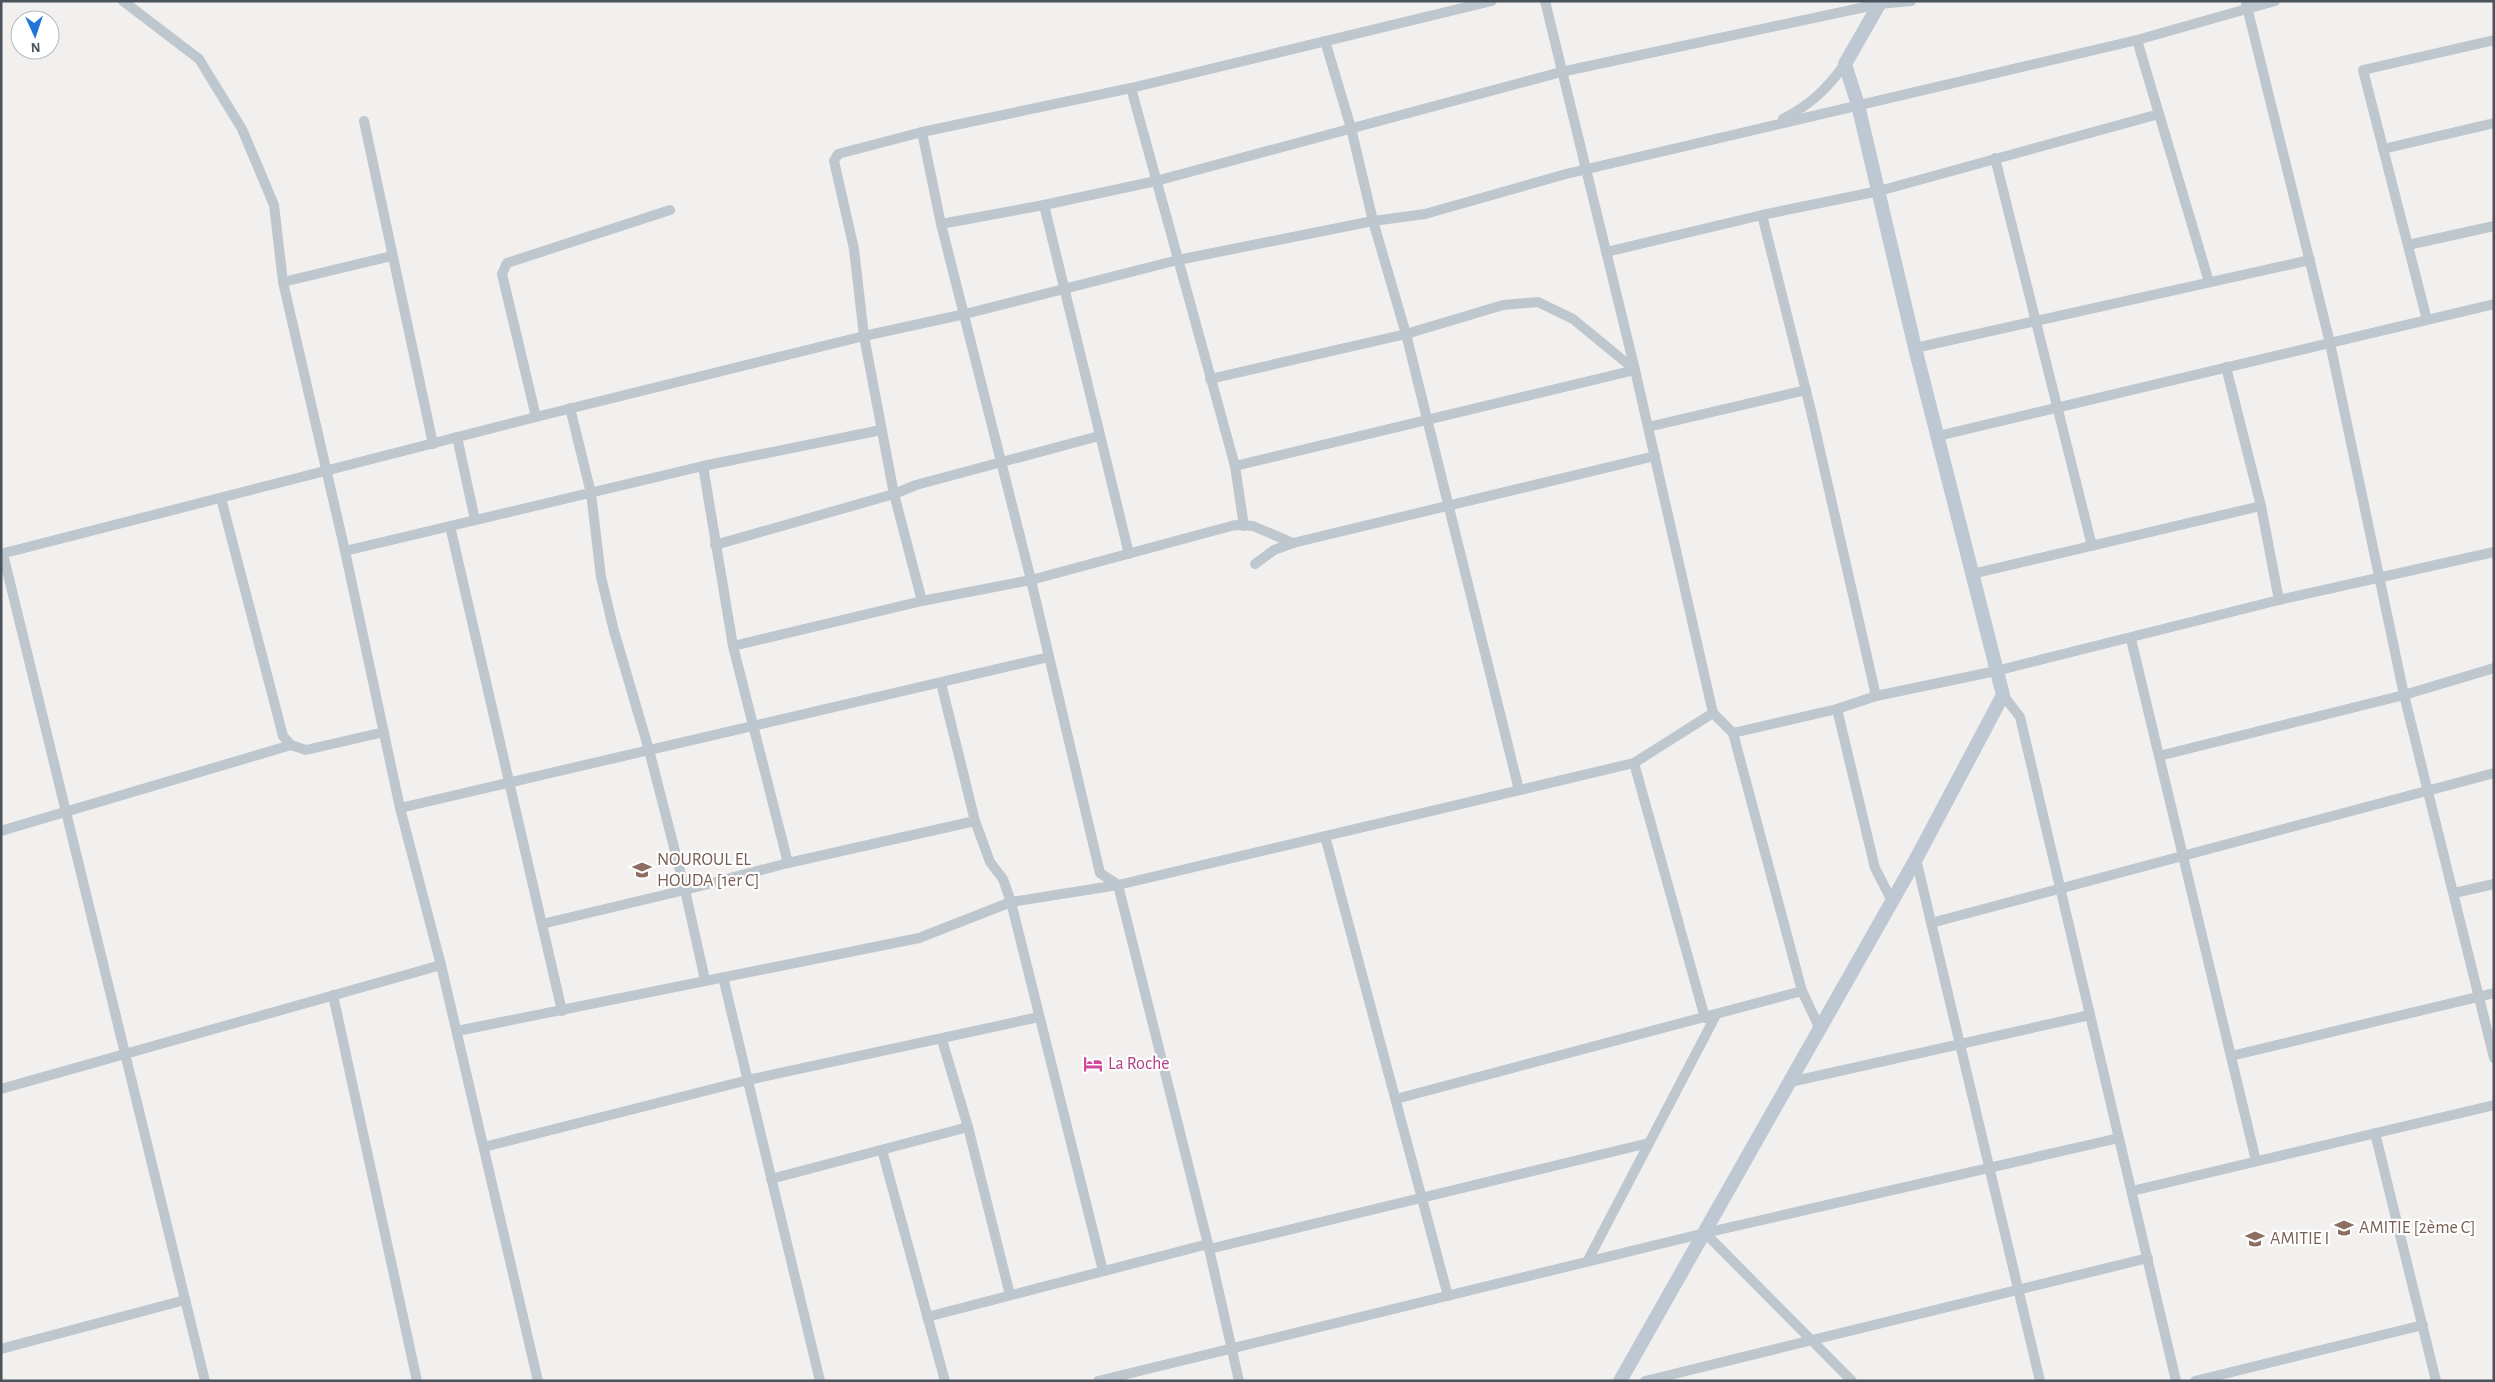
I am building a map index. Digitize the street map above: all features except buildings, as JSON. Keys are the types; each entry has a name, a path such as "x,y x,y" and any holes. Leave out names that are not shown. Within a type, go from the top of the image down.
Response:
{"street":[{"path":"123,1 199,59 242,129 274,205 283,282 345,551 400,808 457,1031 538,1381"},
{"path":"922,602 894,494 881,430 864,336 854,249 834,161 838,154 922,132 1131,88 1492,1"},
{"path":"1545,1 1635,370 1713,712 1733,733 1802,991 1820,1029"},
{"path":"941,224 1156,181 1561,72 1880,3 1911,1"},
{"path":"205,1381 2,554 570,408 864,336 965,314 1178,260 1373,221 1425,214 1499,191 1586,169 2137,40 2246,4 2275,1"},
{"path":"1771,126 1803,109 1826,90 1845,64 1880,3"},
{"path":"2246,4 2330,343 2404,695 2430,790 2494,1058"},
{"path":"2137,40 2209,282"},
{"path":"2427,320 2363,70 2494,40"},
{"path":"1325,41 1351,128 1373,221 1428,418 1519,790"},
{"path":"1845,64 1858,105 1915,348 1996,670 2003,695 2020,717 2176,1381"},
{"path":"1131,88 1235,466 1244,526"},
{"path":"1606,252 1762,215 1879,191 2159,114"},
{"path":"364,121 433,444"},
{"path":"2383,149 2494,124"},
{"path":"922,132 925,154 941,224 1031,580 1100,873 1118,884 1208,1246 1239,1381"},
{"path":"1995,158 2092,546"},
{"path":"1044,204 1063,289 1129,554"},
{"path":"536,417 502,274 507,263 670,210"},
{"path":"1762,215 1806,390 1876,696"},
{"path":"2408,245 2494,226"},
{"path":"283,282 392,256"},
{"path":"1915,348 2310,260"},
{"path":"1210,379 1406,334 1503,305 1538,302 1573,319 1635,370"},
{"path":"1938,436 2494,304"},
{"path":"2226,367 2261,506 2279,600"},
{"path":"1235,466 1428,418 1635,370"},
{"path":"1648,427 1806,390"},
{"path":"570,408 591,493 603,586 614,631 649,750 685,890 705,980"},
{"path":"345,551 703,466 881,430"},
{"path":"715,546 894,494 916,484 1099,436"},
{"path":"457,437 475,520"},
{"path":"1255,564 1274,550 1293,543 1655,456"},
{"path":"703,466 733,646 755,726 788,863"},
{"path":"221,498 283,736 291,745 306,750 384,732"},
{"path":"1972,574 2261,506"},
{"path":"450,526 562,1011"},
{"path":"733,646 922,602 1031,580 1235,526 1253,526 1293,543"},
{"path":"1733,733 1837,709 1876,696 1996,670 2279,600 2494,552"},
{"path":"2130,638 2256,1161"},
{"path":"400,808 1049,657"},
{"path":"2159,756 2404,695 2494,668"},
{"path":"941,683 975,821 990,862 1003,879 1011,902 1103,1271"},
{"path":"1620,1381 1916,859 2003,695"},
{"path":"1837,709 1875,868 1892,901"},
{"path":"457,1031 919,938 1011,902 1118,884 1634,764 1713,712"},
{"path":"1,831 291,745"},
{"path":"1634,764 1705,1018"},
{"path":"1931,923 2494,773"},
{"path":"542,924 788,863 975,821"},
{"path":"1325,836 1448,1296"},
{"path":"1916,859 2040,1381"},
{"path":"2454,893 2494,884"},
{"path":"1,1089 441,965"},
{"path":"723,977 820,1381"},
{"path":"1396,1099 1802,991"},
{"path":"2231,1056 2494,993"},
{"path":"333,995 417,1381"},
{"path":"1587,1262 1716,1015"},
{"path":"1790,1082 2090,1015"},
{"path":"484,1147 748,1080 942,1040 1039,1017"},
{"path":"942,1040 968,1128 1010,1295"},
{"path":"2132,1191 2494,1105"},
{"path":"772,1179 968,1128"},
{"path":"2375,1133 2436,1381"},
{"path":"1098,1381 1705,1233 2119,1138"},
{"path":"927,1317 1103,1271 1649,1144"},
{"path":"882,1150 945,1381"},
{"path":"1705,1233 1852,1381"},
{"path":"1644,1381 2148,1258"},
{"path":"1,1349 185,1300"},
{"path":"2196,1381 2423,1325"}],"place":[{"name":"NOUROUL EL HOUDA [1er C]","path":"642,870"},
{"name":"La Roche","path":"1093,1064"},
{"name":"AMITIE [2ème C]","path":"2344,1228"},
{"name":"AMITIE I","path":"2255,1239"}]}
